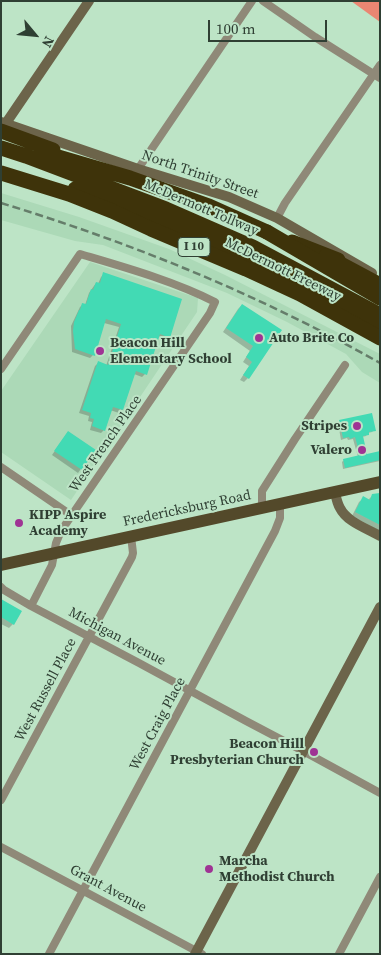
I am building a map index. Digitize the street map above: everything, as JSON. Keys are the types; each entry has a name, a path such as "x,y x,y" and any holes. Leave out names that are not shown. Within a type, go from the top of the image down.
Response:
{"highway":[{"path":"2,127 134,173"},
{"name":"McDermott Freeway","path":"1,140 134,173 267,232 380,298"},
{"name":"McDermott Tollway","path":"1,148 166,209 253,247 380,315"},
{"name":"McDermott Tollway","path":"1,166 116,203 194,235 332,300 380,328"},
{"name":"McDermott Freeway","path":"1,173 68,194 112,211 246,269 300,294 380,338"},
{"path":"166,209 232,222 302,246 378,278"},
{"path":"267,232 304,245 338,262 378,278"},
{"path":"194,235 248,264 380,346"}],"main road":[{"name":"Fredericksburg Road","path":"1,565 380,482"}],"street":[{"path":"2,127 89,1"},
{"path":"134,173 252,1"},
{"path":"263,1 377,76"},
{"path":"277,218 285,204 377,76 380,65"},
{"name":"North Trinity Street","path":"134,173 229,197 277,218 378,278"},
{"name":"West French Place","path":"1,369 80,254 147,275 215,302 210,313 57,539 52,565 31,606"},
{"path":"262,508 262,491 345,365"},
{"path":"1,467 71,516"},
{"path":"335,492 340,508 351,520 380,536"},
{"name":"West Craig Place","path":"49,954 275,531 280,518 280,504"},
{"name":"West Russell Place","path":"1,800 132,557 131,536"},
{"name":"Michigan Avenue","path":"1,587 31,606 380,794"},
{"path":"198,953 380,607"},
{"name":"Grant Avenue","path":"1,847 198,953"},
{"path":"339,954 380,877"}],"shaded area":[{"path":"351,1 380,1 380,22"},
{"path":"1,193 79,217 169,249 225,275 380,354 380,383 362,372 346,354 287,322 227,293 103,245 75,241 1,220"},
{"name":"Beacon Hill Elementary School","path":"90,262 198,298 197,312 71,500 1,452 1,391"}],"building":[{"path":"103,272 182,299 170,338 160,334 147,375 136,371 123,410 113,407 105,431 92,426 94,419 90,418 91,413 82,410 98,361 108,365 121,324 106,319 95,356 75,349 73,331 74,322 82,303 86,304 91,289 93,290 96,282 100,283"},
{"name":"Auto Brite Co","path":"242,304 282,330 249,379 243,375 252,362 246,357 253,346 226,328"},
{"path":"372,413 376,431 369,432 369,435 363,436 367,454 380,451 380,460 345,468 343,459 360,455 355,437 350,439 349,437 343,438 339,420"},
{"path":"68,431 96,450 82,470 54,451"},
{"path":"380,493 380,525 355,512 363,496 370,500 372,494"},
{"path":"1,599 22,611 14,625 1,617"}],"railway":[{"path":"1,203 99,235 195,272 289,315 380,363"}],"place":[{"name":"Auto Brite Co","path":"259,338"},
{"name":"Beacon Hill Elementary School","path":"100,351"},
{"name":"Stripes","path":"357,426"},
{"name":"Valero","path":"362,450"},
{"name":"KIPP Aspire Academy","path":"19,523"},
{"name":"Beacon Hill Presbyterian Church","path":"314,752"},
{"name":"Marcha Methodist Church","path":"209,869"}]}
